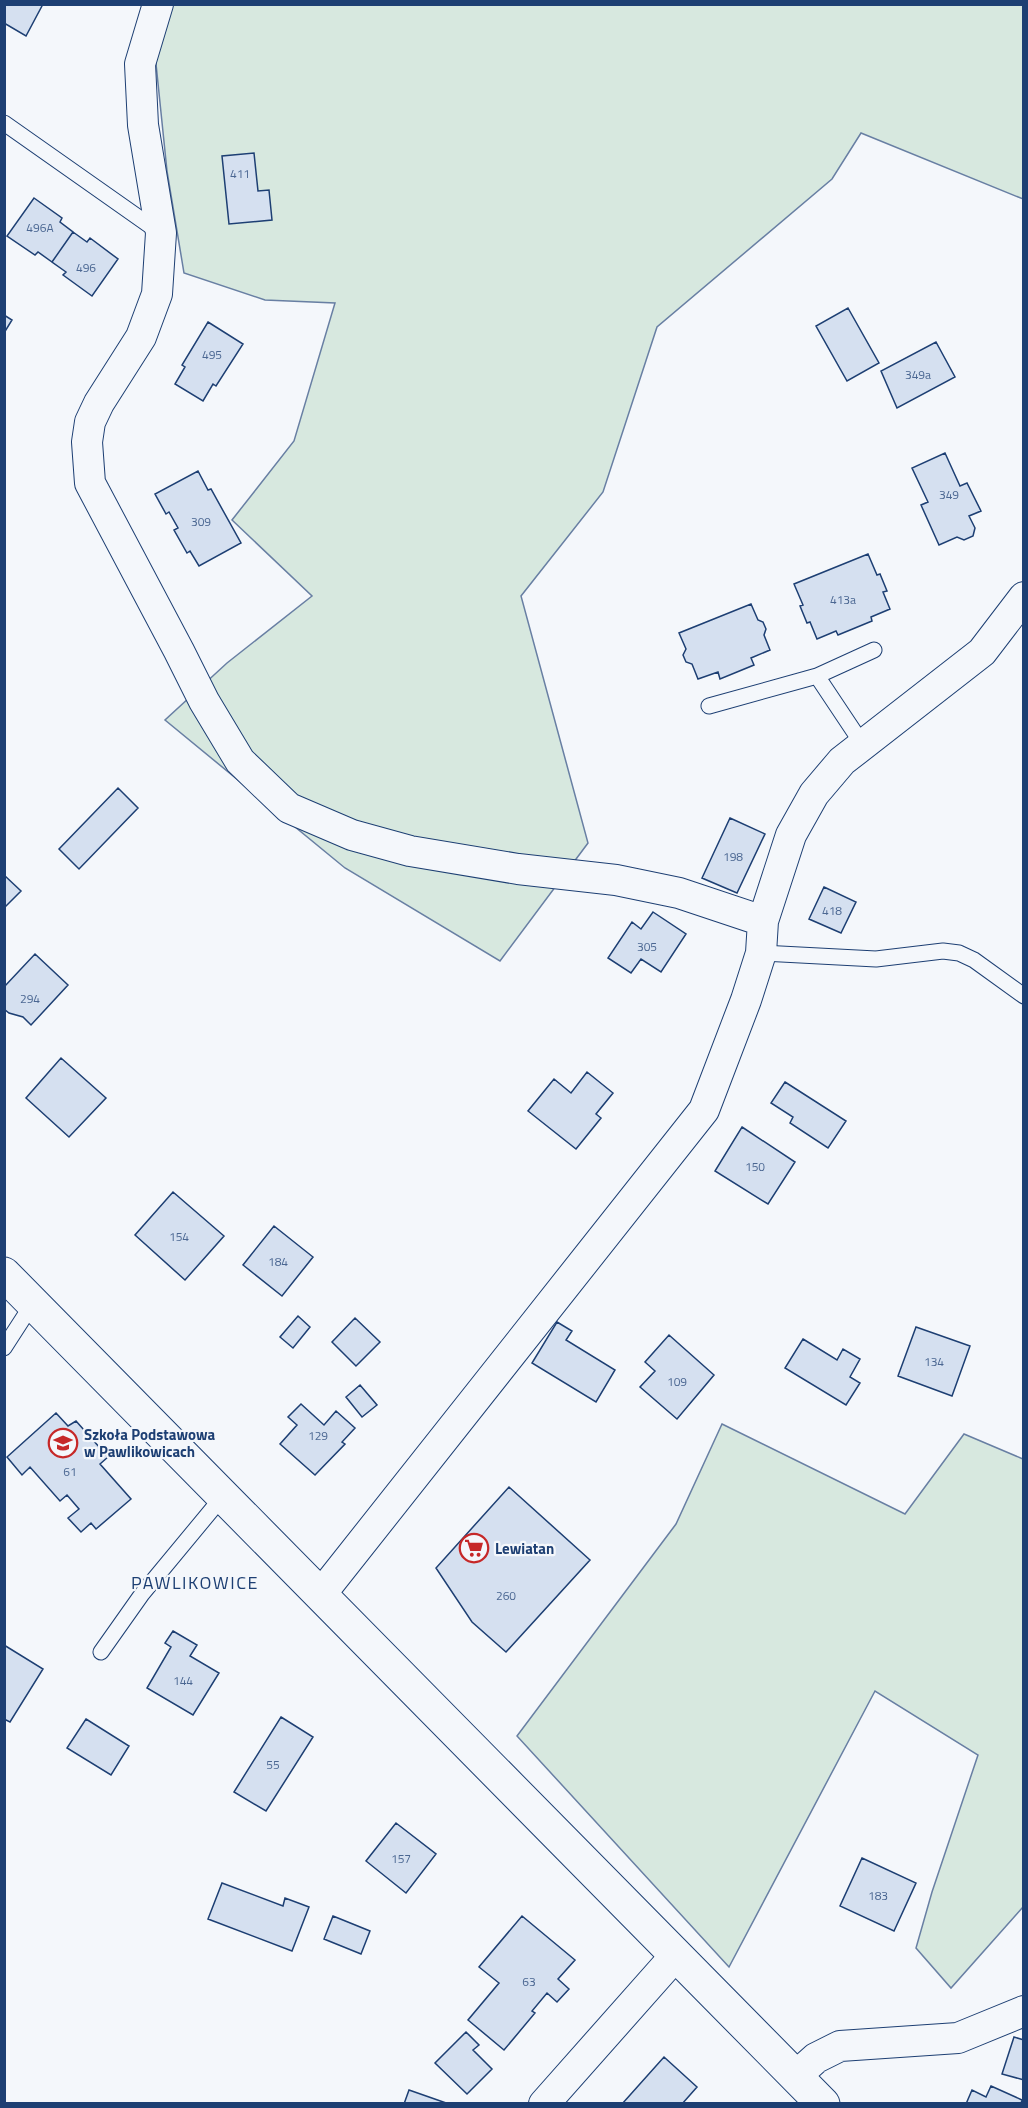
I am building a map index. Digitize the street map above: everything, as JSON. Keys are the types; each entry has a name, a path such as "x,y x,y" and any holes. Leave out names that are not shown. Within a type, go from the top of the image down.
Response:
{"main road":[{"path":"4,1274 823,2103"}],"street":[{"path":"158,4 140,64 143,125 161,233 157,294 141,337 99,403 90,422 87,442 90,483 180,651 204,701 240,761 289,808 352,835 410,851 518,869 616,880 679,893 763,921"},
{"path":"321,1594 704,1110 746,1000 760,953 763,921 791,835 814,794 842,761 982,652 1023,597"},
{"path":"544,2103 676,1955"},
{"path":"797,2075 816,2058 840,2046 958,2038 1023,2011"}],"lane":[{"path":"4,123 161,233"},
{"path":"708,706 817,676 874,650"},
{"path":"817,676 863,745"},
{"path":"760,953 876,959 943,951 959,952 974,960 1023,996"},
{"path":"4,1348 33,1303"},
{"path":"101,1652 142,1594 224,1496"}],"shaded area":[{"path":"169,5 1023,5 1023,199 861,133 832,179 657,327 603,492 521,596 588,843 500,961 345,868 165,720 227,663 312,596 232,520 294,441 335,303 265,300 184,273 167,171 155,54"},
{"path":"722,1424 905,1514 964,1434 1023,1459 1023,1907 951,1988 916,1948 932,1892 978,1755 875,1691 729,1967 517,1736 676,1524"}],"building":[{"path":"4,4 43,4 26,36 4,23"},
{"path":"254,153 258,191 269,190 272,220 229,224 222,156"},
{"path":"34,198 62,218 60,222 73,232 52,262 38,252 35,255 7,236"},
{"path":"73,232 87,242 90,238 118,259 92,296 63,275 66,272 52,262"},
{"path":"848,308 879,363 847,381 816,326"},
{"path":"4,315 12,320 4,333"},
{"path":"208,322 243,344 216,386 213,384 203,401 175,384 185,367 182,365"},
{"path":"936,342 955,377 897,408 881,371"},
{"path":"945,453 960,486 967,483 981,511 969,516 975,528 973,536 964,540 957,537 939,545 921,505 928,502 912,468"},
{"path":"198,471 208,490 211,489 241,543 199,566 190,551 187,553 174,530 178,528 169,512 166,514 155,494"},
{"path":"868,554 887,591 883,592 890,609 871,617 872,621 838,635 836,631 817,639 810,622 807,623 800,606 803,605 794,584"},
{"path":"751,604 758,620 763,622 766,629 764,635 770,650 751,658 754,665 720,679 718,672 698,679 692,664 686,662 683,655 686,649 679,633"},
{"path":"118,788 138,808 79,869 59,849"},
{"path":"730,818 765,834 737,893 702,878"},
{"path":"4,875 21,891 4,908"},
{"path":"824,887 856,902 841,933 809,919"},
{"path":"653,912 686,934 661,972 641,959 631,973 608,958 632,922 641,929"},
{"path":"35,954 68,985 31,1025 23,1017 4,1009 4,987"},
{"path":"61,1058 106,1098 69,1137 26,1098"},
{"path":"587,1072 613,1093 596,1114 601,1118 576,1149 528,1111 554,1079 571,1093"},
{"path":"785,1082 846,1121 828,1148 790,1123 793,1117 771,1103"},
{"path":"742,1127 795,1162 768,1204 715,1171"},
{"path":"173,1192 224,1236 185,1280 135,1235"},
{"path":"274,1226 313,1257 282,1296 243,1265"},
{"path":"298,1316 310,1327 293,1348 280,1337"},
{"path":"355,1318 380,1342 356,1366 332,1342"},
{"path":"557,1322 572,1331 566,1340 615,1370 596,1402 532,1363"},
{"path":"916,1327 970,1346 952,1396 898,1376"},
{"path":"669,1335 714,1375 677,1419 640,1387 655,1371 645,1362"},
{"path":"803,1339 837,1360 843,1349 860,1359 850,1377 860,1383 846,1405 785,1368"},
{"path":"360,1385 377,1405 362,1417 346,1397"},
{"path":"301,1404 324,1425 336,1411 355,1428 342,1442 345,1444 315,1475 280,1444 297,1425 288,1417"},
{"path":"56,1413 68,1426 76,1421 108,1457 100,1464 131,1499 96,1529 91,1523 81,1532 68,1518 79,1509 67,1495 60,1501 30,1467 22,1475 7,1457"},
{"path":"509,1487 590,1560 506,1652 472,1622 436,1568"},
{"path":"173,1631 197,1645 190,1656 219,1673 193,1715 147,1688 171,1647 165,1643"},
{"path":"4,1645 43,1669 10,1722 4,1719"},
{"path":"281,1717 313,1737 266,1811 234,1792"},
{"path":"86,1719 129,1746 111,1775 67,1748"},
{"path":"396,1823 436,1854 406,1893 366,1861"},
{"path":"862,1858 916,1883 894,1931 840,1906"},
{"path":"222,1883 283,1906 285,1898 309,1907 292,1951 208,1919"},
{"path":"333,1916 370,1931 361,1954 324,1939"},
{"path":"522,1916 575,1960 558,1979 569,1989 557,2002 547,1993 532,2011 535,2013 504,2050 468,2020 499,1983 479,1967"},
{"path":"466,2032 479,2045 473,2050 492,2069 467,2094 435,2063"},
{"path":"1014,2037 1024,2040 1024,2080 1002,2074"},
{"path":"664,2057 697,2087 682,2104 622,2104"},
{"path":"991,2086 1022,2100 1021,2104 966,2104 972,2090 986,2097"},
{"path":"409,2090 449,2104 404,2104"}],"place":[{"name":"Szkoła Podstawowa w Pawlikowicach","path":"63,1443"},
{"name":"Lewiatan","path":"474,1548"}],"district":[{"name":"PAWLIKOWICE","path":"195,1582"}]}
